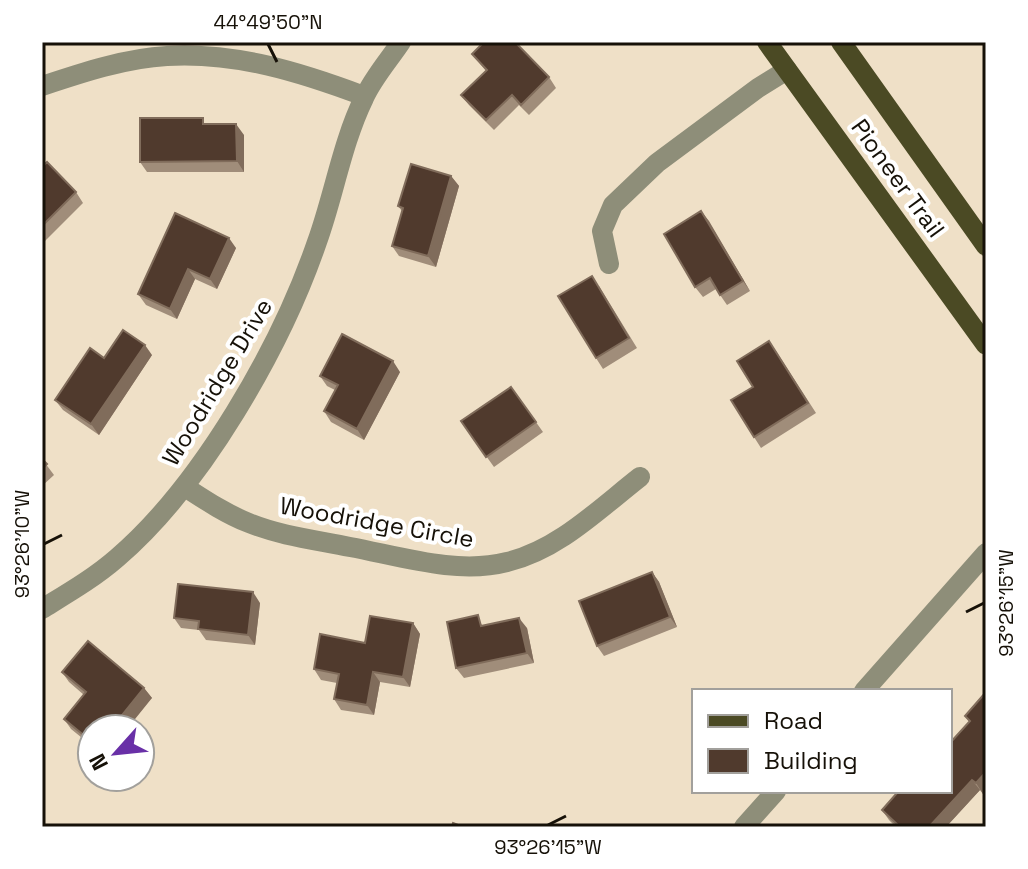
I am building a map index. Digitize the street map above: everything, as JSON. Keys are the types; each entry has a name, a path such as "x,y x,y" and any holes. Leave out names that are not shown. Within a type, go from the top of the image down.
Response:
{"main road":[{"name":"Pioneer Trail","path":"767,42 986,345"},
{"name":"Pioneer Trail","path":"841,42 986,246"}],"street":[{"name":"Woodridge Drive","path":"42,609 85,583 119,556 185,487 250,387 288,316 317,242 364,96 401,42"},
{"path":"42,86 118,64 154,58 217,56 264,63 364,96"},
{"path":"609,264 602,231 613,205 657,163 787,70"},
{"name":"Woodridge Circle","path":"185,487 247,523 279,533 431,562 475,567 507,562 544,548 640,477"},
{"path":"866,689 986,553"},
{"path":"744,827 774,793"}],"building":[{"path":"484,42 515,42 549,77 521,105 512,95 486,120 461,95 487,70 472,54"},
{"path":"140,118 203,118 203,124 236,124 237,161 140,162"},
{"path":"47,162 76,192 42,226 42,167"},
{"path":"411,164 451,176 428,256 392,246 403,208 398,206"},
{"path":"701,211 743,281 720,295 710,278 695,287 664,234"},
{"path":"175,213 229,238 210,279 188,269 170,309 138,294"},
{"path":"592,276 629,338 596,358 558,296"},
{"path":"123,330 145,345 91,424 55,400 90,348 104,358"},
{"path":"342,334 393,361 357,429 324,411 338,385 320,376"},
{"path":"769,341 808,403 754,437 731,400 753,387 737,361"},
{"path":"511,387 536,422 486,457 461,421"},
{"path":"652,572 670,617 597,646 579,601"},
{"path":"178,584 253,592 248,635 198,629 199,621 174,618"},
{"path":"478,615 481,626 519,618 527,653 456,668 447,622"},
{"path":"370,616 413,623 403,677 373,672 367,705 334,699 339,674 314,669 320,634 365,643"},
{"path":"88,641 144,688 124,713 76,713 76,729 64,719 86,692 62,672"},
{"path":"986,692 986,772 976,783 972,780 929,827 900,827 882,810 897,793 952,793 952,741 970,721 965,716"}]}
